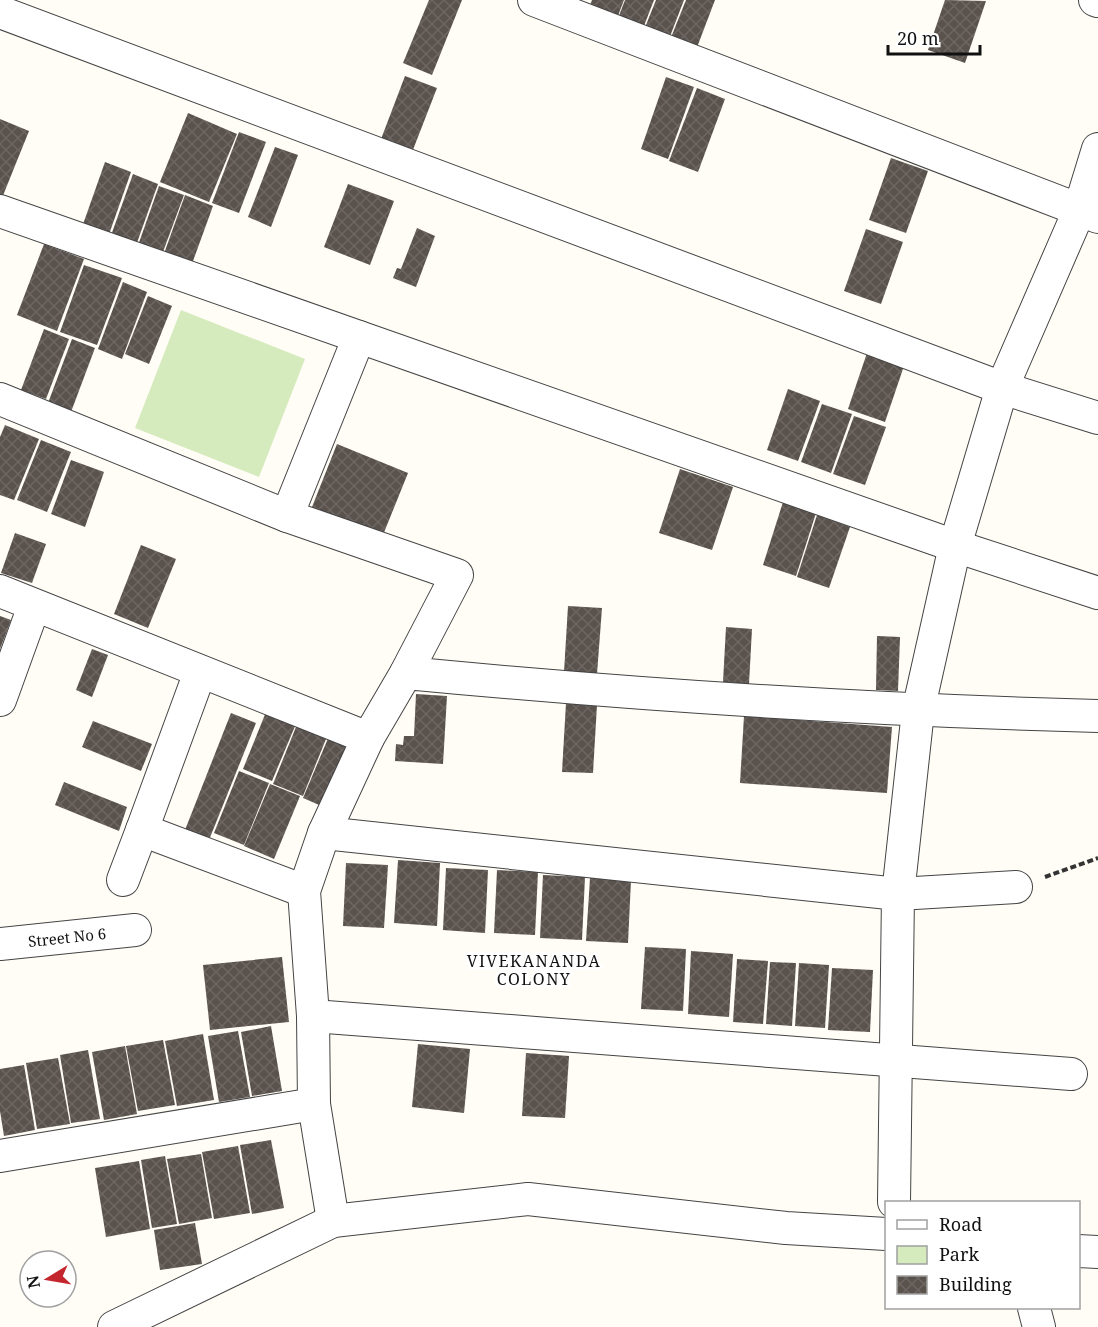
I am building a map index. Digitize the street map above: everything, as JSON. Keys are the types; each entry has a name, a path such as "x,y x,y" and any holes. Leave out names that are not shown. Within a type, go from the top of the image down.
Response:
{"street":[{"path":"534,0 1088,214"},
{"path":"0,12 1002,388 1098,418"},
{"path":"894,1201 898,894 918,711 955,546 1002,388 1088,214 1098,149"},
{"path":"0,210 955,546 1098,593"},
{"path":"287,516 359,337"},
{"path":"0,399 287,516 457,575 406,673 368,738 324,833 304,891 313,1017 314,1104 333,1221"},
{"path":"0,591 368,738"},
{"path":"0,700 34,606"},
{"path":"123,880 200,672"},
{"path":"406,673 918,711 1098,716"},
{"path":"142,830 304,891"},
{"path":"324,833 898,894 1016,887"},
{"name":"Street No 6","path":"0,944 135,930"},
{"path":"313,1017 897,1059 1071,1074"},
{"path":"0,1156 314,1104"},
{"path":"114,1327 333,1221 528,1200 786,1228 885,1234"},
{"path":"1080,1251 1098,1252"},
{"path":"1034,1309 1039,1327"}],"path":[{"path":"1016,887 1098,858"}],"green space":[{"path":"181,310 305,359 259,477 135,428"}],"building":[{"path":"429,0 462,0 432,75 403,63"},
{"path":"592,0 624,0 616,21 588,10"},
{"path":"625,0 654,0 642,31 617,21"},
{"path":"656,0 684,0 669,39 644,30"},
{"path":"686,0 715,0 696,50 670,40"},
{"path":"945,0 986,1 965,63 928,50"},
{"path":"405,76 437,88 409,160 378,147"},
{"path":"666,77 694,87 668,159 641,149"},
{"path":"697,88 725,99 698,172 669,161"},
{"path":"188,113 237,134 209,202 160,182"},
{"path":"0,119 29,131 2,198 0,197"},
{"path":"239,132 266,142 239,213 212,203"},
{"path":"275,147 298,155 271,227 248,217"},
{"path":"891,158 928,171 906,233 869,220"},
{"path":"105,162 131,172 107,240 81,230"},
{"path":"133,174 158,184 134,251 109,241"},
{"path":"348,184 394,201 370,265 324,247"},
{"path":"159,186 184,195 160,260 136,251"},
{"path":"185,195 213,206 189,272 161,262"},
{"path":"417,228 435,236 416,287 393,278 397,268 401,269"},
{"path":"866,229 903,242 881,304 844,291"},
{"path":"44,244 84,259 57,331 17,315"},
{"path":"84,265 122,278 97,345 60,332"},
{"path":"123,282 147,292 122,359 98,349"},
{"path":"148,296 172,306 149,364 125,354"},
{"path":"44,329 69,339 46,399 21,390"},
{"path":"72,339 95,348 71,412 48,403"},
{"path":"869,347 906,360 885,422 848,409"},
{"path":"788,389 820,401 798,461 767,450"},
{"path":"822,404 852,414 831,473 801,462"},
{"path":"854,416 886,427 865,485 833,474"},
{"path":"5,425 39,439 14,500 0,495 0,437"},
{"path":"41,440 71,452 47,512 17,500"},
{"path":"337,444 408,473 383,535 312,507"},
{"path":"71,460 104,472 85,527 51,514"},
{"path":"680,469 733,487 712,550 659,533"},
{"path":"783,502 816,513 796,576 763,565"},
{"path":"817,515 850,527 829,588 797,577"},
{"path":"15,533 46,544 32,583 1,573"},
{"path":"141,545 176,559 148,628 114,614"},
{"path":"568,606 602,608 597,674 564,672"},
{"path":"0,616 11,620 0,649"},
{"path":"726,627 752,629 749,684 723,682"},
{"path":"877,636 900,637 898,691 876,690"},
{"path":"92,649 108,655 92,697 76,690"},
{"path":"416,694 447,696 443,764 395,761 396,744 403,745 404,736 414,736"},
{"path":"566,703 597,705 593,773 562,772"},
{"path":"268,707 298,719 272,781 243,769"},
{"path":"231,713 256,723 209,840 185,830"},
{"path":"744,716 892,727 887,793 740,783"},
{"path":"93,721 152,744 141,771 82,747"},
{"path":"298,722 328,734 303,796 273,784"},
{"path":"329,736 358,748 333,811 303,798"},
{"path":"239,771 269,783 244,845 214,833"},
{"path":"64,782 127,807 119,831 55,805"},
{"path":"270,784 300,796 274,859 244,846"},
{"path":"398,860 440,863 437,926 394,923"},
{"path":"346,863 388,865 384,928 343,926"},
{"path":"446,868 488,870 485,933 443,930"},
{"path":"497,870 538,872 535,935 494,933"},
{"path":"543,875 585,877 582,940 540,938"},
{"path":"590,878 631,880 628,943 586,941"},
{"path":"645,947 686,949 683,1011 641,1009"},
{"path":"691,951 733,954 729,1017 688,1014"},
{"path":"282,957 289,1022 210,1030 203,965"},
{"path":"737,959 768,961 763,1024 733,1022"},
{"path":"770,962 796,963 792,1026 766,1024"},
{"path":"799,963 829,965 825,1028 795,1026"},
{"path":"832,968 873,970 870,1032 828,1030"},
{"path":"271,1026 282,1091 252,1096 241,1032"},
{"path":"238,1031 250,1097 219,1102 208,1036"},
{"path":"203,1034 214,1100 177,1106 165,1041"},
{"path":"163,1040 175,1105 138,1111 126,1046"},
{"path":"418,1044 470,1049 464,1113 412,1107"},
{"path":"125,1046 137,1114 104,1120 92,1052"},
{"path":"88,1050 100,1119 71,1123 60,1055"},
{"path":"526,1053 569,1056 565,1118 522,1116"},
{"path":"58,1058 70,1124 37,1129 26,1063"},
{"path":"24,1065 35,1130 4,1136 0,1111 0,1069"},
{"path":"271,1140 284,1208 252,1214 240,1145"},
{"path":"238,1146 250,1213 214,1219 202,1152"},
{"path":"201,1154 212,1218 179,1224 167,1159"},
{"path":"165,1156 177,1224 152,1228 141,1160"},
{"path":"139,1161 150,1229 106,1237 95,1168"},
{"path":"195,1223 202,1264 160,1270 154,1230"}],"district":[{"name":"VIVEKANANDA COLONY","path":"534,970"}]}
